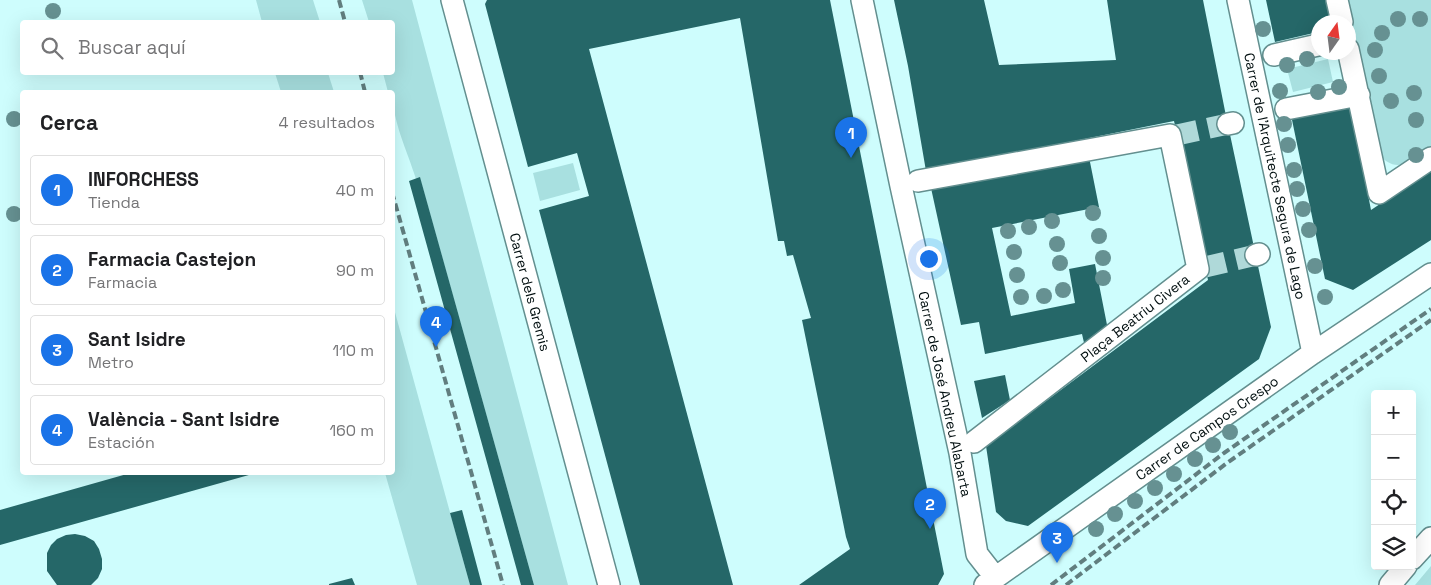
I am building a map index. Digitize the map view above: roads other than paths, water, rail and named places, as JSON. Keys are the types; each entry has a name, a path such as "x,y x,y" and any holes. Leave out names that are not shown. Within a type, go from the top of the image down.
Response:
{"street":[{"name":"Carrer dels Gremis","path":"452,0 608,585"},
{"name":"Carrer de José Andreu Alabarta","path":"862,0 960,453 977,554 990,581"},
{"name":"Carrer de l'Arquitecte Segura de Lago","path":"1238,0 1313,353"},
{"path":"1337,0 1340,15"},
{"path":"1274,55 1311,47"},
{"path":"1351,60 1379,194 1431,158"},
{"path":"1286,109 1359,95"},
{"name":"Plaça Beatriu Civera","path":"918,181 1174,135 1202,268 974,442"},
{"name":"Carrer de Campos Crespo","path":"990,581 1313,353 1431,274"},
{"path":"1416,555 1431,538"},
{"path":"1390,585 1403,570"}],"tunnel":[{"path":"1177,135 1228,124"},
{"path":"1205,267 1256,255"}],"railway":[{"path":"339,0 344,20"},
{"path":"361,75 364,90"},
{"path":"395,203 503,585"},
{"path":"1051,585 1224,453 1431,309"},
{"path":"1066,585 1227,463 1431,320"}],"place":[{"name":"INFORCHESS","path":"851,158"},
{"name":"València - Sant Isidre","path":"436,347"},
{"name":"Farmacia Castejon","path":"930,529"},
{"name":"Sant Isidre","path":"1057,563"}]}
